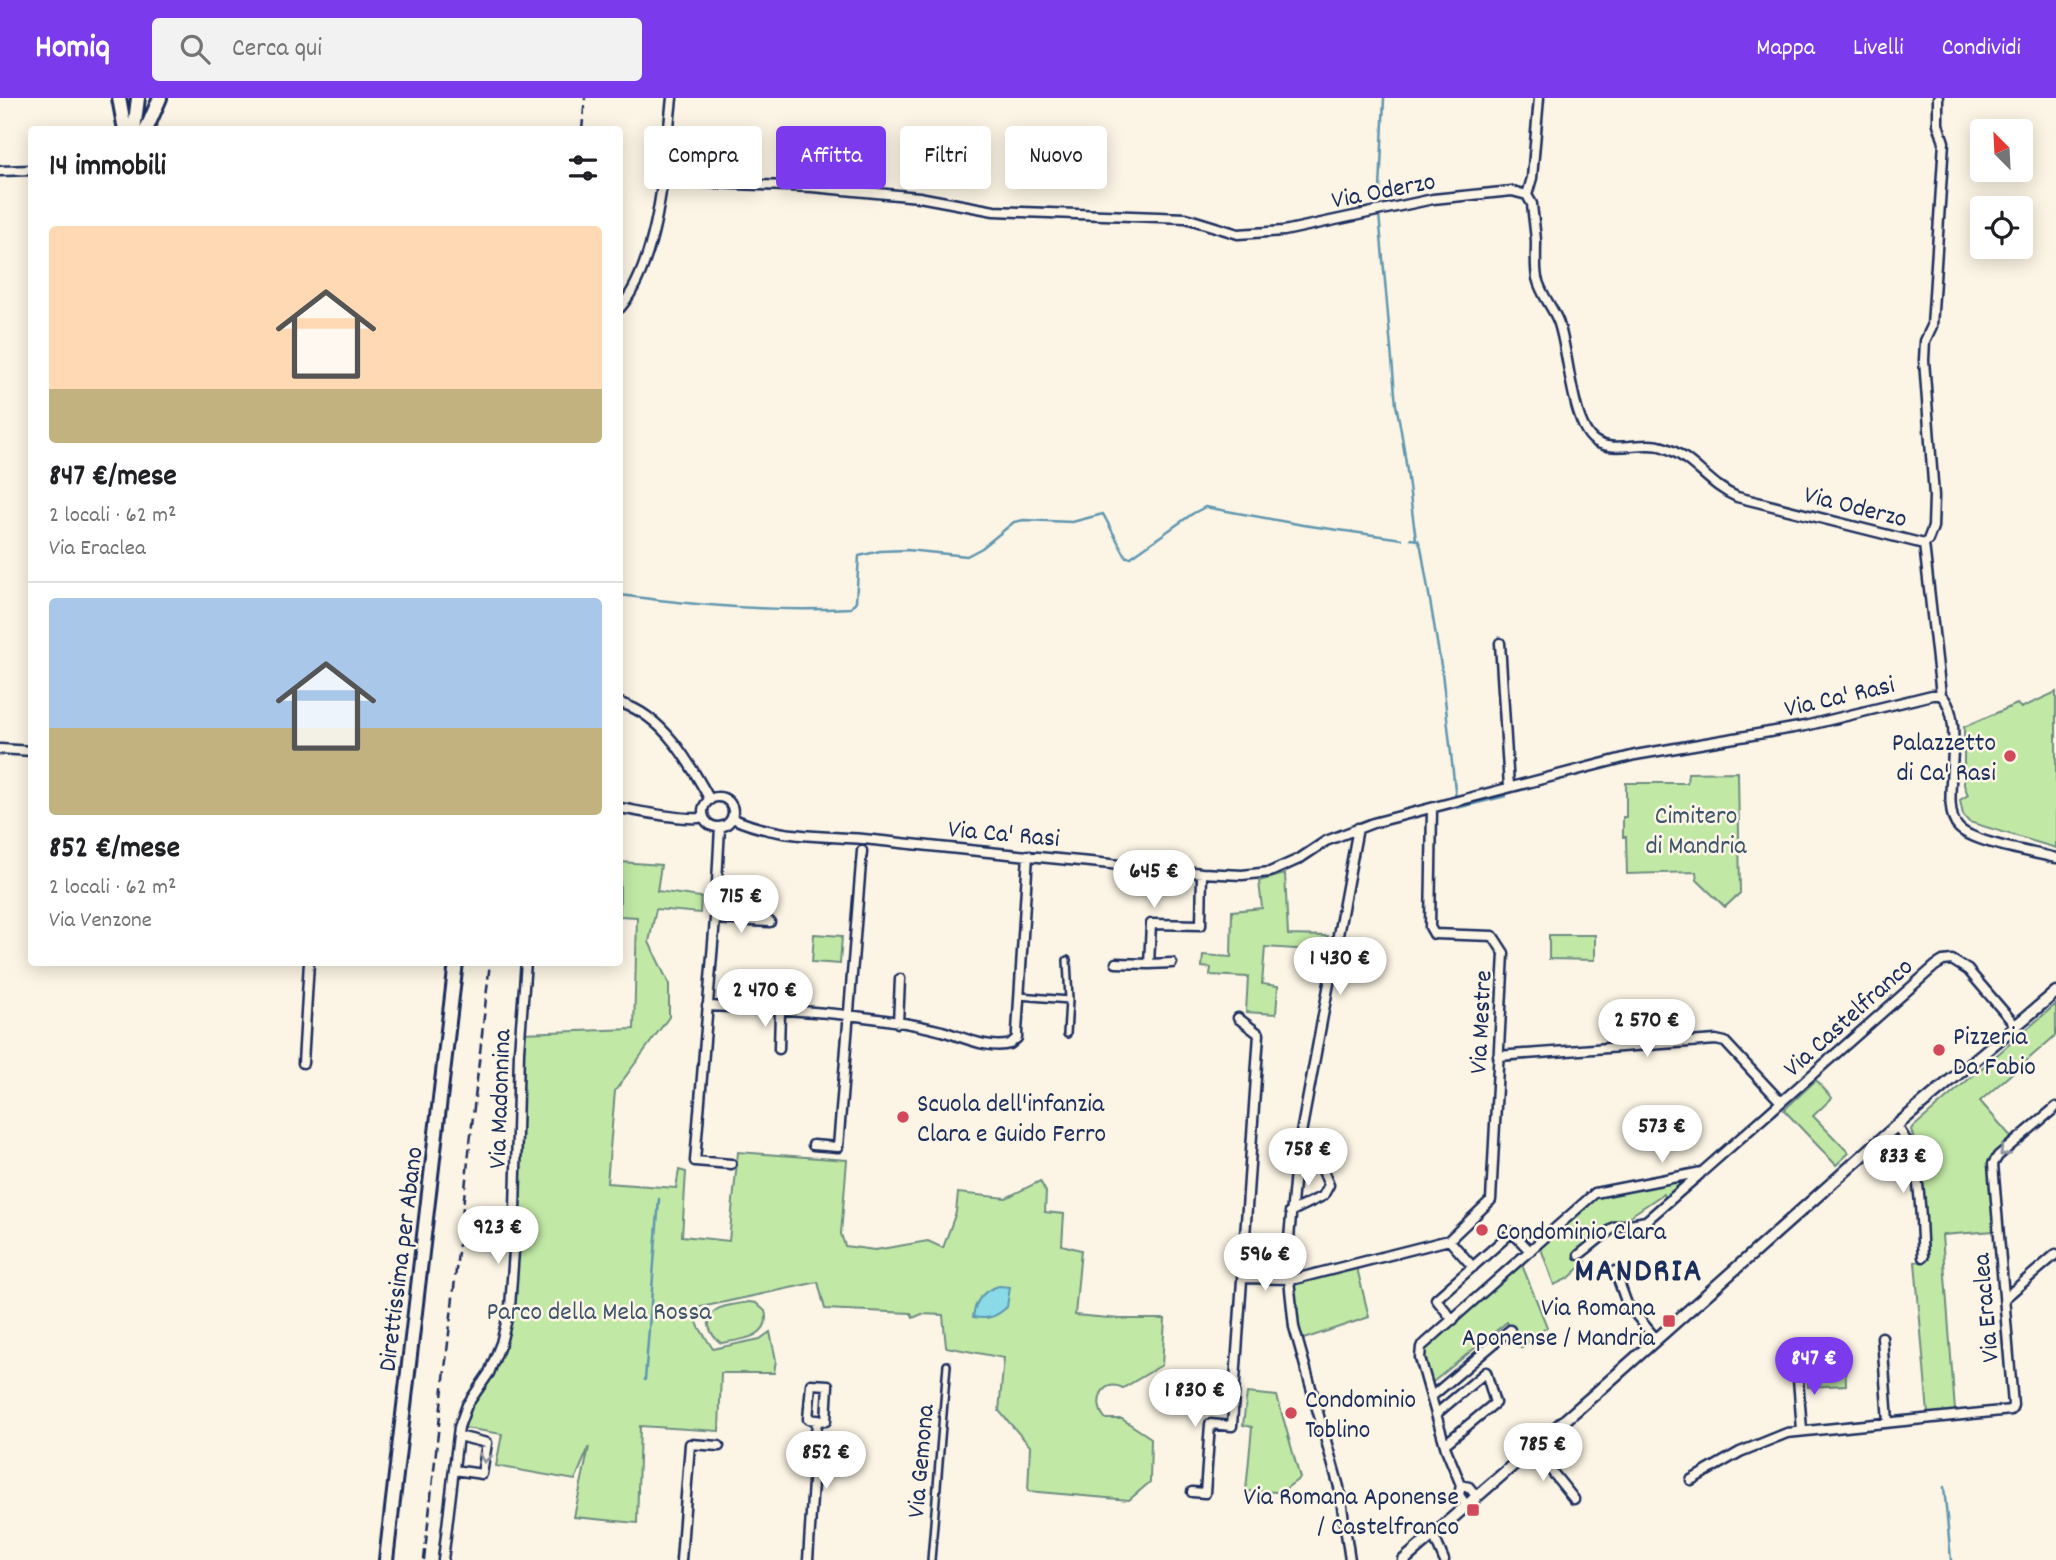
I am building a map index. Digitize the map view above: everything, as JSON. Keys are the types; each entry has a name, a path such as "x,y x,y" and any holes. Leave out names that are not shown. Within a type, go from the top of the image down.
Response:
{"highway":[{"path":"119,98 124,126"},
{"path":"134,126 138,98"},
{"path":"148,126 160,98"},
{"name":"Direttissima per Abano","path":"386,1560 456,966"}],"street":[{"path":"669,126 672,98"},
{"name":"Via Oderzo","path":"1539,98 1532,178 1527,195 1532,204 1537,276 1544,299 1558,320 1580,421 1589,436 1597,443 1616,446 1659,445 1678,452 1695,464 1720,490 1737,498 1924,544"},
{"name":"Via Oderzo","path":"1924,544 1933,527 1934,496 1924,360 1925,341 1932,326 1944,142 1938,124 1938,98"},
{"path":"0,171 28,170"},
{"name":"Via Oderzo","path":"762,185 919,197 994,211 1186,218 1238,234 1284,231 1433,199 1511,191 1527,195"},
{"path":"623,304 648,253 661,189"},
{"name":"Via Oderzo","path":"1924,544 1941,695"},
{"path":"1500,643 1509,788"},
{"path":"1941,695 1947,700 1953,717 1952,808 1955,824 1966,833 1983,840 2056,858"},
{"name":"Via Ca' Rasi","path":"623,706 650,719 669,737 709,800 719,797 728,801 733,809 732,818 770,832 1242,875 1270,872 1299,859 1326,841 1358,828 1635,755 1805,726 1941,695"},
{"path":"0,749 28,751"},
{"path":"709,800 704,808 704,817 712,826 720,827 732,818"},
{"path":"623,809 690,820 704,817"},
{"name":"Via Mestre","path":"1242,1278 1288,1279 1450,1240 1491,1200 1504,953 1493,936 1434,934 1430,927 1432,809"},
{"path":"720,827 695,1161 731,1164"},
{"path":"1350,1560 1339,1487 1294,1327 1288,1279 1290,1212 1296,1160 1358,828"},
{"path":"813,1144 838,1147 863,839"},
{"path":"706,1006 850,1017 942,1031 989,1044 1010,1044 1017,1038 1028,855"},
{"path":"1149,964 1151,924 1201,925 1202,873"},
{"path":"715,919 770,922"},
{"path":"1067,960 1067,1034"},
{"name":"Via Castelfranco","path":"1579,1255 1614,1227 1646,1221 1934,966 1943,961 1952,960 1968,970 2017,1026"},
{"path":"1116,963 1172,963"},
{"path":"303,1063 309,966"},
{"name":"Via Madonnina","path":"443,1560 458,1436 467,1405 489,1373 510,1307 519,1051 526,966"},
{"path":"898,1023 900,979"},
{"path":"1404,1560 1896,1126 2056,992"},
{"path":"1019,996 1069,1000"},
{"path":"779,1049 780,1011"},
{"path":"1192,1492 1205,1493 1210,1424 1232,1426 1259,1034 1238,1018"},
{"path":"1498,1056 1716,1040 1725,1042 1781,1102"},
{"name":"Via Eraclea","path":"1691,1480 1740,1452 1787,1433 2011,1410 2013,1405 1993,1164 1998,1156 2056,1107"},
{"path":"1896,1126 1909,1143 1915,1166 1923,1257"},
{"path":"1290,1212 1323,1196 1329,1185 1320,1164 1296,1160"},
{"path":"1467,1506 1459,1495 1461,1485 1431,1397 1420,1358 1421,1347 1594,1193 1702,1172"},
{"path":"1453,1320 1436,1299 1512,1232 1530,1251"},
{"path":"1450,1240 1473,1267"},
{"path":"2004,1298 2056,1254"},
{"path":"1615,1271 1627,1304 1657,1339"},
{"path":"1431,1397 1510,1330"},
{"path":"1882,1337 1888,1422"},
{"path":"1445,1444 1495,1403 1480,1355"},
{"name":"Via Gemona","path":"931,1560 947,1365"},
{"path":"1797,1366 1802,1430"},
{"path":"1436,1414 1486,1372"},
{"path":"811,1384 828,1385 825,1421 817,1420 808,1419 811,1384"},
{"path":"808,1560 817,1420"},
{"path":"454,1470 482,1475 487,1443 458,1436"},
{"path":"681,1560 690,1444 719,1446"},
{"path":"1533,1448 1574,1499"},
{"path":"1461,1485 1469,1487 1477,1497"},
{"path":"1433,1534 1444,1560"}],"green space":[{"name":"Palazzetto di Ca' Rasi","path":"2056,692 2056,848 1969,822 1963,815 1960,800 1968,795 1964,785 1964,727 2017,704 2021,708"},
{"name":"Cimitero di Mandria","path":"1738,772 1740,893 1725,907 1697,880 1696,872 1627,874 1626,837 1623,837 1626,783 1687,783 1688,773"},
{"name":"Parco della Mela Rossa","path":"623,862 661,865 657,891 701,897 700,913 656,909 649,942 669,984 669,1017 615,1091 607,1183 676,1188 679,1170 686,1172 682,1236 729,1241 738,1152 847,1160 841,1234 845,1246 875,1250 928,1241 943,1248 956,1212 958,1193 1006,1198 1040,1181 1046,1192 1045,1212 1064,1214 1062,1245 1081,1250 1075,1315 1165,1319 1162,1365 1123,1388 1109,1386 1104,1389 1099,1400 1106,1419 1122,1419 1151,1438 1150,1482 1129,1500 1028,1491 1030,1446 999,1411 1004,1358 946,1347 943,1315 922,1314 913,1318 911,1313 825,1309 818,1282 692,1309 699,1327 713,1349 760,1339 770,1332 776,1360 774,1373 721,1373 719,1431 640,1426 637,1523 574,1517 589,1447 575,1480 496,1466 502,1434 459,1427 489,1373 506,1322 515,1210 521,1033 634,1029 637,917 623,916"},
{"path":"1285,874 1288,935 1328,936 1326,951 1265,947 1262,984 1278,986 1276,1014 1246,1012 1248,977 1210,975 1211,968 1202,967 1203,955 1231,957 1232,911 1262,908 1259,881"},
{"path":"814,934 842,936 840,964 812,962"},
{"path":"1549,935 1595,935 1595,960 1549,959"},
{"path":"2056,1004 2056,1035 1980,1101 2013,1139 1990,1162 1994,1231 1942,1235 1955,1411 1928,1414 1915,1262 1929,1259 1920,1165 1911,1129"},
{"path":"1816,1080 1832,1098 1813,1116 1849,1153 1836,1165 1784,1110"},
{"path":"1702,1172 1669,1201 1663,1194 1614,1227 1579,1255 1586,1262 1569,1278 1554,1285 1539,1243 1595,1193"},
{"path":"1520,1260 1547,1327 1521,1348 1507,1322 1428,1386 1421,1347"},
{"path":"1356,1264 1369,1317 1298,1341 1288,1279"},
{"path":"756,1303 765,1311 764,1327 753,1336 721,1343 710,1328 709,1318 723,1307"},
{"path":"1845,1360 1846,1385 1808,1387 1806,1363"},
{"path":"1247,1393 1277,1396 1300,1478 1281,1492 1246,1491 1252,1427 1243,1425"}],"water":[{"path":"999,1286 1010,1287 1007,1307 992,1317 973,1317 981,1297 988,1290"}],"waterway":[{"path":"1384,98 1379,214 1396,405 1416,539"},
{"path":"623,595 735,607 851,608 856,601 859,556 880,551 907,550 967,556 982,548 1014,522 1072,522 1103,514 1126,557 1131,557 1205,507 1402,539"},
{"path":"1410,539 1418,540 1421,547 1442,672 1457,808 1506,796"},
{"path":"645,1380 659,1199"},
{"path":"1944,1487 1951,1560"}],"railway":[{"path":"582,126 585,98"},
{"path":"424,1560 490,966"}],"place":[{"name":"Palazzetto di Ca' Rasi","path":"2010,756"},
{"name":"Pizzeria Da Fabio","path":"1939,1050"},
{"name":"Scuola dell'infanzia Clara e Guido Ferro","path":"903,1117"},
{"name":"Condominio Clara","path":"1482,1230"},
{"name":"Via Romana Aponense / Mandria","path":"1669,1321"},
{"name":"Condominio Toblino","path":"1291,1413"},
{"name":"Via Romana Aponense / Castelfranco","path":"1473,1510"}],"district":[{"name":"MANDRIA","path":"1639,1268"}]}
